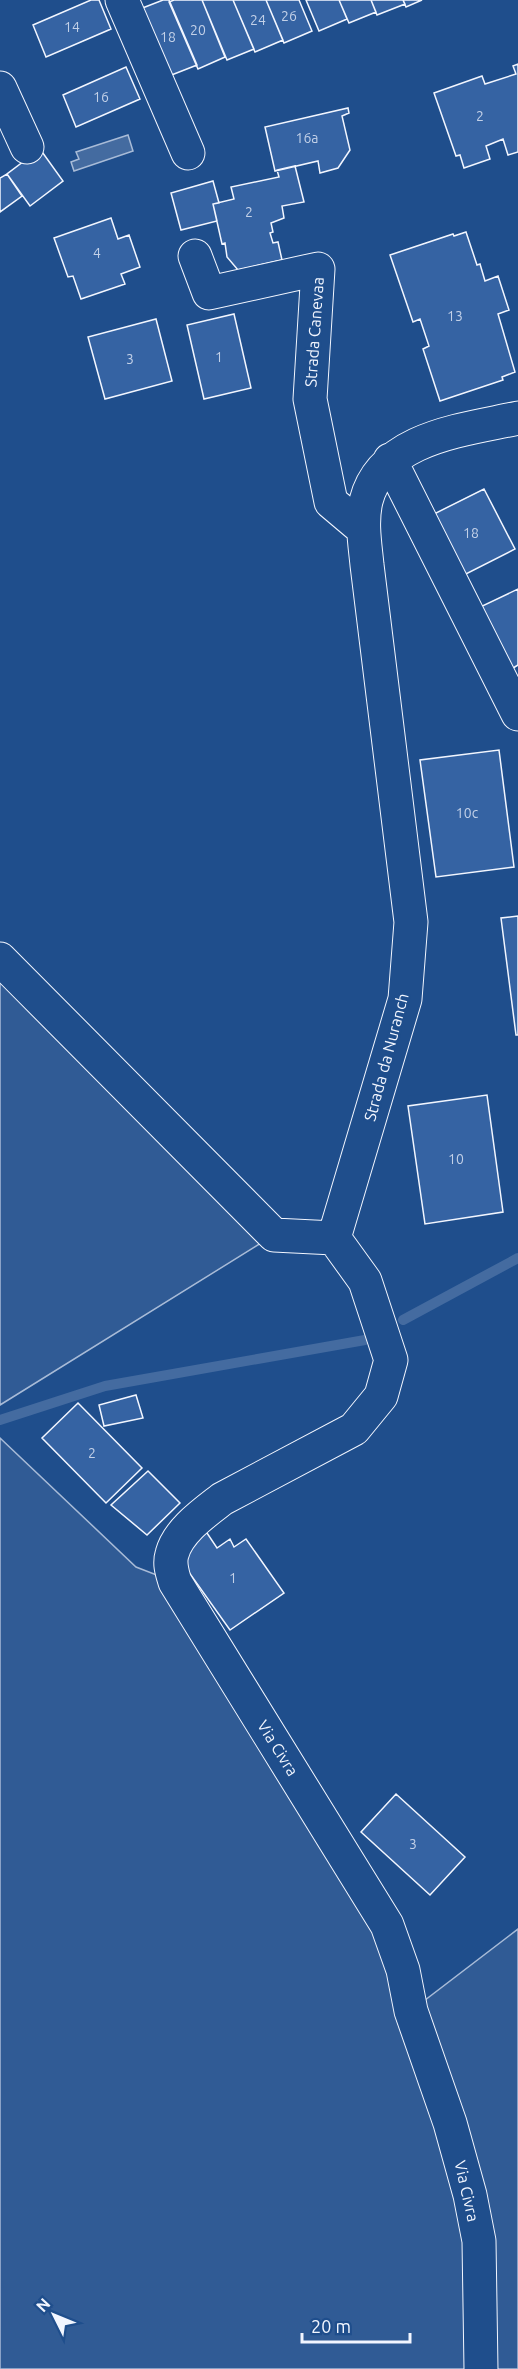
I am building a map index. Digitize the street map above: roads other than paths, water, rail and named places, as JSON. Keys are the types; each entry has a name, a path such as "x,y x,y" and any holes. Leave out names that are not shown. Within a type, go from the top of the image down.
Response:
{"street":[{"path":"122,0 188,153"},
{"path":"0,88 27,147"},
{"name":"Strada Canevaa","path":"195,256 209,293 318,269 310,399 331,502 363,530"},
{"name":"Strada da Nuranch","path":"334,1238 405,999 411,922 363,530 365,502 373,481 390,460 421,442 518,418"},
{"path":"390,460 518,714"},
{"path":"0,959 274,1235 334,1238"},
{"name":"Via Civra","path":"334,1238 365,1281 391,1360 381,1396 354,1429 222,1499 204,1513 185,1532 172,1553 171,1567 175,1582 387,1925 396,1945 411,2011 450,2123 470,2195 479,2241 481,2369"}],"waterway":[{"path":"403,1320 518,1258"},
{"path":"0,1420 105,1386 365,1340"}]}
